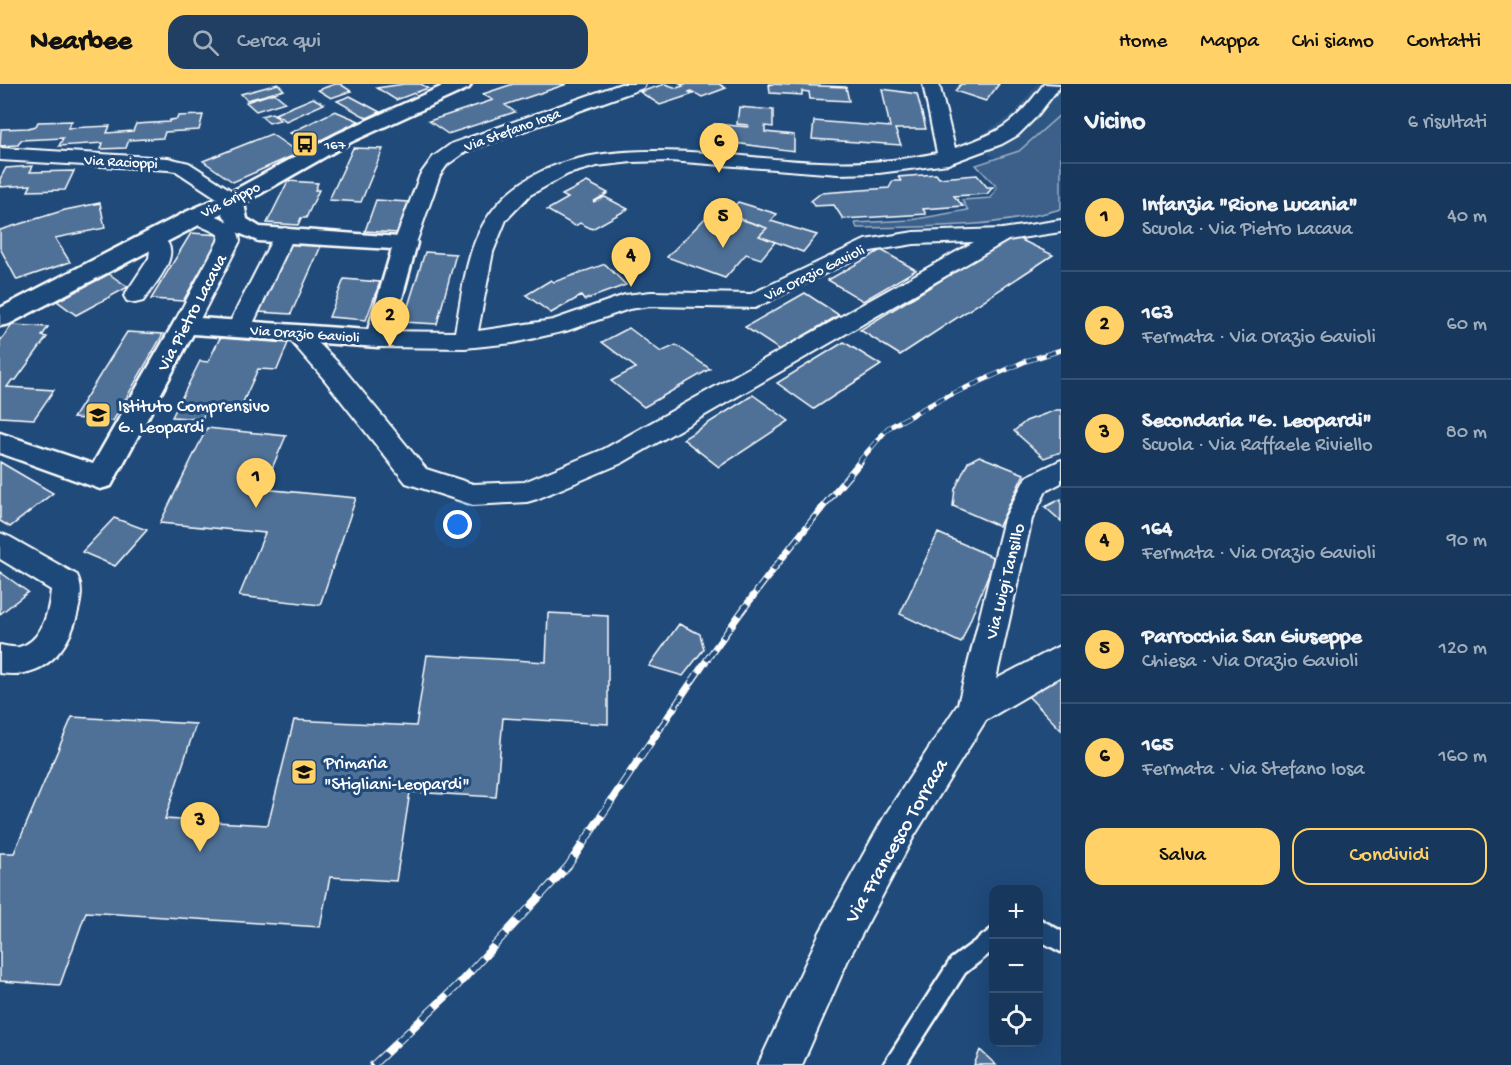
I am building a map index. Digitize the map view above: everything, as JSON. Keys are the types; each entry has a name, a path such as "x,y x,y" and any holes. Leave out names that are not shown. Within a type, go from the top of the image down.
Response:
{"street":[{"name":"Via Grippo","path":"1,316 196,216 232,200 344,138 462,84"},
{"name":"Via Stefano Iosa","path":"405,243 430,176 440,161 458,148 637,84"},
{"path":"931,84 948,158"},
{"path":"465,340 485,244 493,225 515,196 560,171 608,159 655,155 819,168 884,166 948,158 1003,137 1029,116 1053,84"},
{"name":"Via Racioppi","path":"0,154 168,164 182,167 232,200"},
{"path":"232,200 232,211 236,222 245,231 258,234"},
{"path":"196,216 217,224 229,233 229,241 239,236 285,234 405,243 378,339"},
{"path":"296,333 333,373 416,476 473,495 527,492 613,456 1002,235 1061,226"},
{"path":"239,328 285,234"},
{"name":"Via Orazio Gavioli","path":"185,325 378,339 465,340 513,335 558,326 625,302 651,299 755,301 865,246 914,238 1002,235"},
{"path":"135,296 160,258 161,248 152,240"},
{"name":"Via Pietro Lacava","path":"0,443 100,478 229,241"},
{"name":"Via Luigi Tansillo","path":"974,709 983,662 1018,519 1035,484 1061,470"},
{"path":"0,544 66,584 66,605 58,627 46,647 23,660 0,659"},
{"name":"Via Francesco Torraca","path":"780,1065 834,946 900,825 974,709 1061,659"}],"lane":[{"path":"1043,931 1061,942"},
{"path":"894,1065 958,966 991,939"}],"shaded area":[{"path":"1037,84 1061,84 1061,114 1019,151 996,158 965,141 979,136 1014,114"},
{"path":"1061,114 1061,209 985,223 935,227 857,228 855,223 911,220 968,210 962,200 991,198 997,187 976,165 1019,151"}],"building":[{"path":"278,84 284,90 247,100 241,94"},
{"path":"340,84 351,91 331,98 318,90"},
{"path":"421,84 428,88 396,100 377,88"},
{"path":"513,84 567,84 505,105 515,112 448,134 429,121 493,100 483,94"},
{"path":"665,84 677,88 683,86 680,84 719,84 726,88 702,97 691,91 689,92 693,94 660,105 640,92"},
{"path":"769,84 846,87 849,101 810,99 809,92 802,91 802,95 770,93"},
{"path":"961,84 999,84 986,101 955,91"},
{"path":"882,89 917,94 926,129 895,129 901,145 812,139 814,121 890,127"},
{"path":"274,93 285,102 256,111 246,102"},
{"path":"350,96 380,112 367,118 337,101"},
{"path":"313,98 324,104 286,121 275,114"},
{"path":"739,107 773,110 773,127 765,126 765,132 794,135 794,151 712,140 714,124 748,127 748,125 737,124"},
{"path":"335,111 359,121 313,144 290,133"},
{"path":"272,113 280,120 269,123 261,116"},
{"path":"203,115 199,130 165,132 163,138 129,140 126,148 101,149 103,143 59,146 63,138 21,140 18,145 0,146 1,129 28,128 36,126 38,122 72,121 68,128 110,126 107,133 133,131 136,124 169,122 177,119 178,116"},
{"path":"271,134 299,153 233,182 203,161"},
{"path":"353,148 383,149 361,202 329,200"},
{"path":"33,166 30,172 74,171 65,190 28,191 31,185 0,187 0,179 6,168"},
{"path":"936,174 939,178 977,175 987,187 993,187 987,194 954,196 963,206 923,209 926,214 843,219 834,205 814,206 811,201 821,193 889,188 893,181 901,181 898,177"},
{"path":"288,181 318,183 315,190 319,190 306,218 301,218 298,225 267,223"},
{"path":"587,182 608,193 593,202 605,197 628,209 592,229 580,223 575,226 547,210 568,198 562,195"},
{"path":"376,200 408,202 398,233 365,231"},
{"path":"738,202 777,214 771,221 817,235 803,252 759,236 767,228 727,214"},
{"path":"100,203 105,228 55,238 70,262 17,280 0,248 0,230 65,210"},
{"path":"713,210 767,228 759,236 775,242 761,259 746,254 725,278 667,257"},
{"path":"191,233 221,235 183,301 151,299"},
{"path":"1013,236 1053,255 900,355 860,330"},
{"path":"291,244 321,246 291,314 258,312"},
{"path":"881,250 916,270 863,301 828,280"},
{"path":"425,252 456,254 437,324 403,322"},
{"path":"605,264 626,285 584,300 581,296 551,313 526,295 551,280 554,282"},
{"path":"109,274 128,287 76,315 57,301"},
{"path":"344,279 380,282 366,320 329,317"},
{"path":"805,293 839,315 780,350 745,327"},
{"path":"12,325 48,327 42,336 47,337 16,380 12,380 7,387 54,390 34,419 0,417 0,341"},
{"path":"629,328 661,352 676,345 710,369 644,407 611,381 636,368 602,342"},
{"path":"127,332 163,334 113,421 73,418"},
{"path":"220,338 288,343 277,370 258,369 238,413 206,410 202,419 172,417 200,361 208,362"},
{"path":"844,342 881,365 814,409 777,383"},
{"path":"753,395 789,421 719,467 683,439"},
{"path":"1061,410 1061,452 1044,458 1014,431 1026,421"},
{"path":"207,428 286,436 263,489 356,498 320,605 239,596 265,533 160,523"},
{"path":"979,456 1024,474 999,526 953,506 955,489 968,462"},
{"path":"0,462 53,493 10,527 0,521"},
{"path":"1061,499 1061,521 1045,507"},
{"path":"114,518 147,530 115,566 82,552"},
{"path":"938,533 995,558 961,643 900,614"},
{"path":"0,572 28,592 0,614"},
{"path":"548,613 608,616 608,724 503,718 496,797 410,792 396,881 330,877 320,927 86,912 60,985 0,981 0,853 14,853 72,717 196,724 165,819 268,825 294,720 416,726 427,655 546,662"},
{"path":"679,624 700,634 704,649 683,676 649,666"},
{"path":"1061,670 1061,730 1025,693"},
{"path":"980,1050 996,1065 974,1065"}],"railway":[{"path":"858,463 888,428 941,399 1026,361 1061,350"},
{"path":"659,730 755,593 860,462"},
{"path":"373,1065 456,987 568,866 660,728"}],"place":[{"name":"167","path":"305,144"},
{"name":"165","path":"719,173"},
{"name":"Parrocchia San Giuseppe","path":"723,248"},
{"name":"164","path":"631,287"},
{"name":"163","path":"390,347"},
{"name":"Istituto Comprensivo G. Leopardi","path":"98,415"},
{"name":"Infanzia \"Rione Lucania\"","path":"256,508"},
{"name":"Primaria \"Stigliani-Leopardi\"","path":"304,772"},
{"name":"Secondaria \"G. Leopardi\"","path":"200,852"}]}
